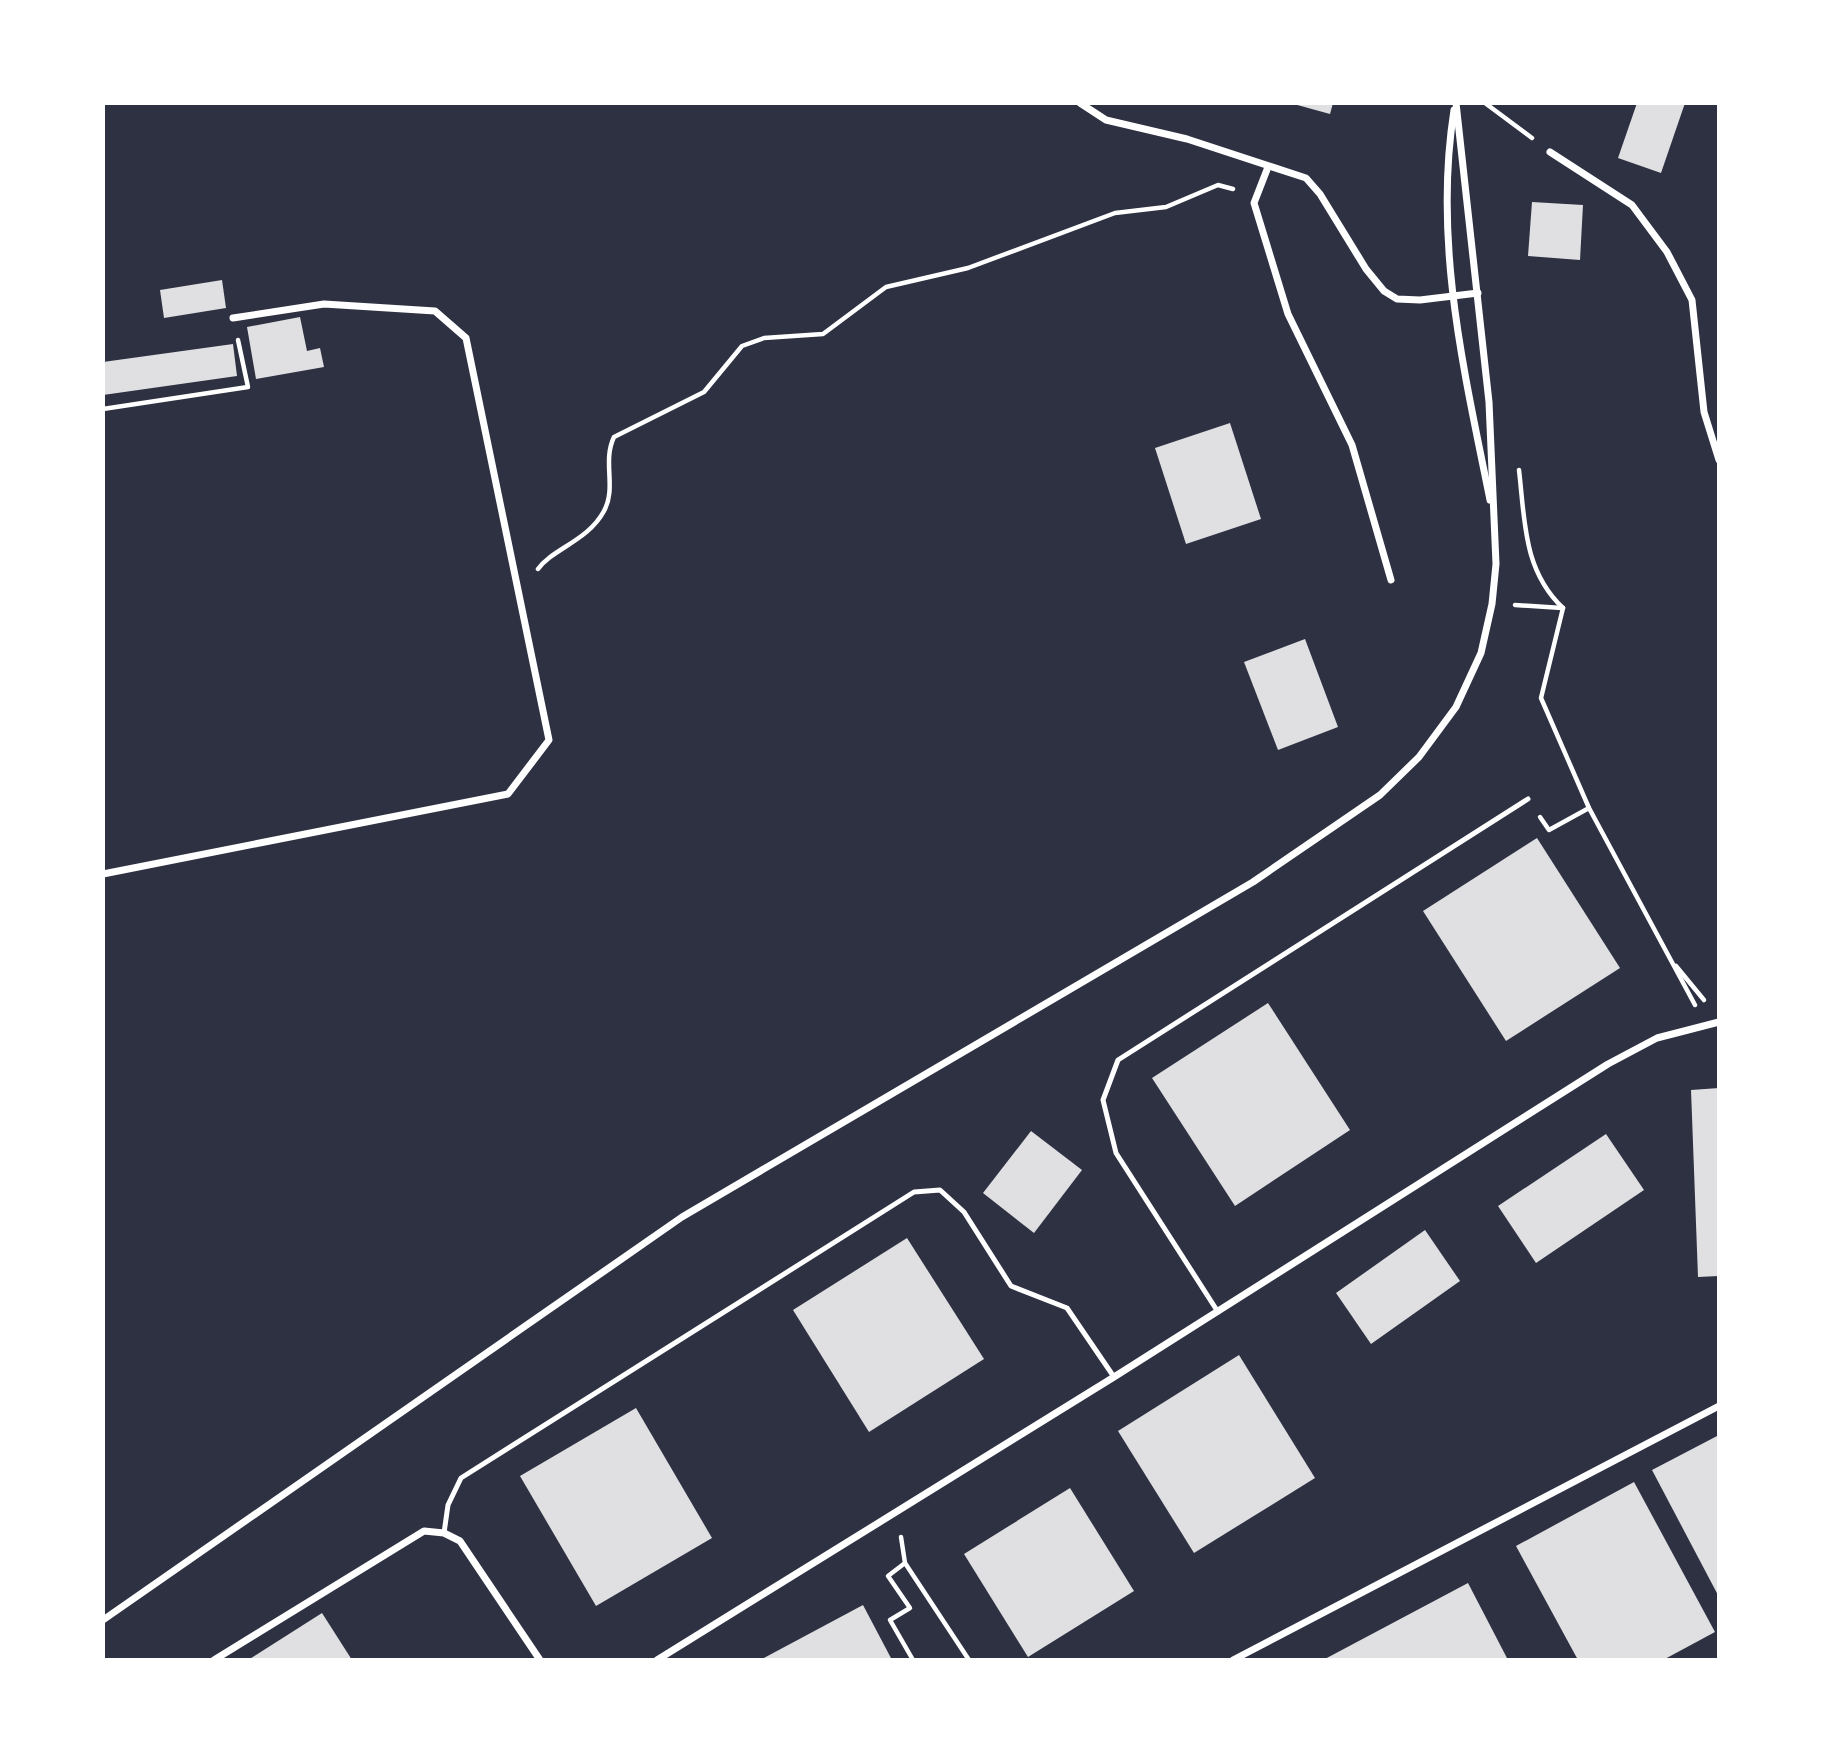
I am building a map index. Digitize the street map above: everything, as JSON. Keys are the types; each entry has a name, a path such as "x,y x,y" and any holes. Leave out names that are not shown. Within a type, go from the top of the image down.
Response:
{"street":[{"path":"1080,103 1105,120 1186,139 1268,167 1285,168 1306,178 1321,194 1342,233 1384,291 1396,299 1478,293"},
{"path":"103,1620 682,1216 1252,882 1380,795 1419,757 1456,707 1481,653 1492,604 1496,564 1489,402 1456,103"},
{"path":"1456,103 1446,184 1447,247 1460,347 1494,525"},
{"path":"1550,152 1632,205 1667,252 1692,300 1704,412 1719,460"},
{"path":"1268,167 1254,203 1288,314 1352,445 1391,580"},
{"path":"103,874 508,794 549,740 466,338 435,311 324,304 233,318"},
{"path":"657,1660 1218,1312 1608,1064 1657,1038 1719,1022"},
{"path":"1233,1660 1719,1406"},
{"path":"214,1660 424,1531 444,1533 460,1541 540,1660"}],"lane":[{"path":"1218,1312 1116,1153 1103,1100 1118,1060 1528,799"},
{"path":"444,1533 448,1505 461,1478 914,1192 940,1190 964,1212 1011,1286 1067,1308 1114,1377"}],"path":[{"path":"1485,103 1550,152"},
{"path":"520,601 542,564 584,535 603,514 611,495 608,451 614,437 704,392 742,346 764,338 823,334 886,287 968,268 1115,214 1166,207 1217,184 1235,190 1254,203"},
{"path":"103,409 248,387 233,318"},
{"path":"1492,604 1563,608 1541,698 1590,807 1706,1025"},
{"path":"1528,799 1549,830 1590,807"},
{"path":"1667,955 1703,1000 1711,1001"},
{"path":"896,1510 905,1563 969,1660"},
{"path":"905,1563 888,1576 910,1608 890,1620 914,1660"}],"building":[{"path":"1290,103 1333,103 1330,114"},
{"path":"1637,103 1685,103 1661,173 1618,158"},
{"path":"1532,202 1583,205 1580,260 1528,256"},
{"path":"222,280 226,308 164,318 160,290"},
{"path":"300,317 307,351 320,348 324,367 256,379 247,327"},
{"path":"233,344 237,376 103,395 103,362"},
{"path":"1230,423 1261,519 1186,544 1155,448"},
{"path":"1305,639 1338,727 1278,750 1244,662"},
{"path":"1537,838 1620,968 1506,1041 1423,911"},
{"path":"1268,1003 1350,1130 1235,1206 1152,1078"},
{"path":"1719,1088 1719,1276 1698,1277 1691,1090"},
{"path":"1031,1131 1082,1170 1034,1233 983,1193"},
{"path":"1606,1134 1644,1190 1536,1263 1498,1206"},
{"path":"1425,1230 1460,1281 1371,1344 1336,1293"},
{"path":"907,1238 984,1359 869,1432 793,1310"},
{"path":"1239,1355 1315,1478 1194,1553 1118,1431"},
{"path":"636,1408 712,1538 596,1606 520,1476"},
{"path":"1719,1435 1719,1597 1652,1470"},
{"path":"1634,1482 1715,1632 1663,1660 1578,1660 1516,1546"},
{"path":"1070,1488 1134,1591 1028,1657 964,1554"},
{"path":"1468,1583 1508,1660 1323,1660"},
{"path":"863,1605 892,1660 760,1660"},
{"path":"322,1613 352,1660 248,1660"}]}
